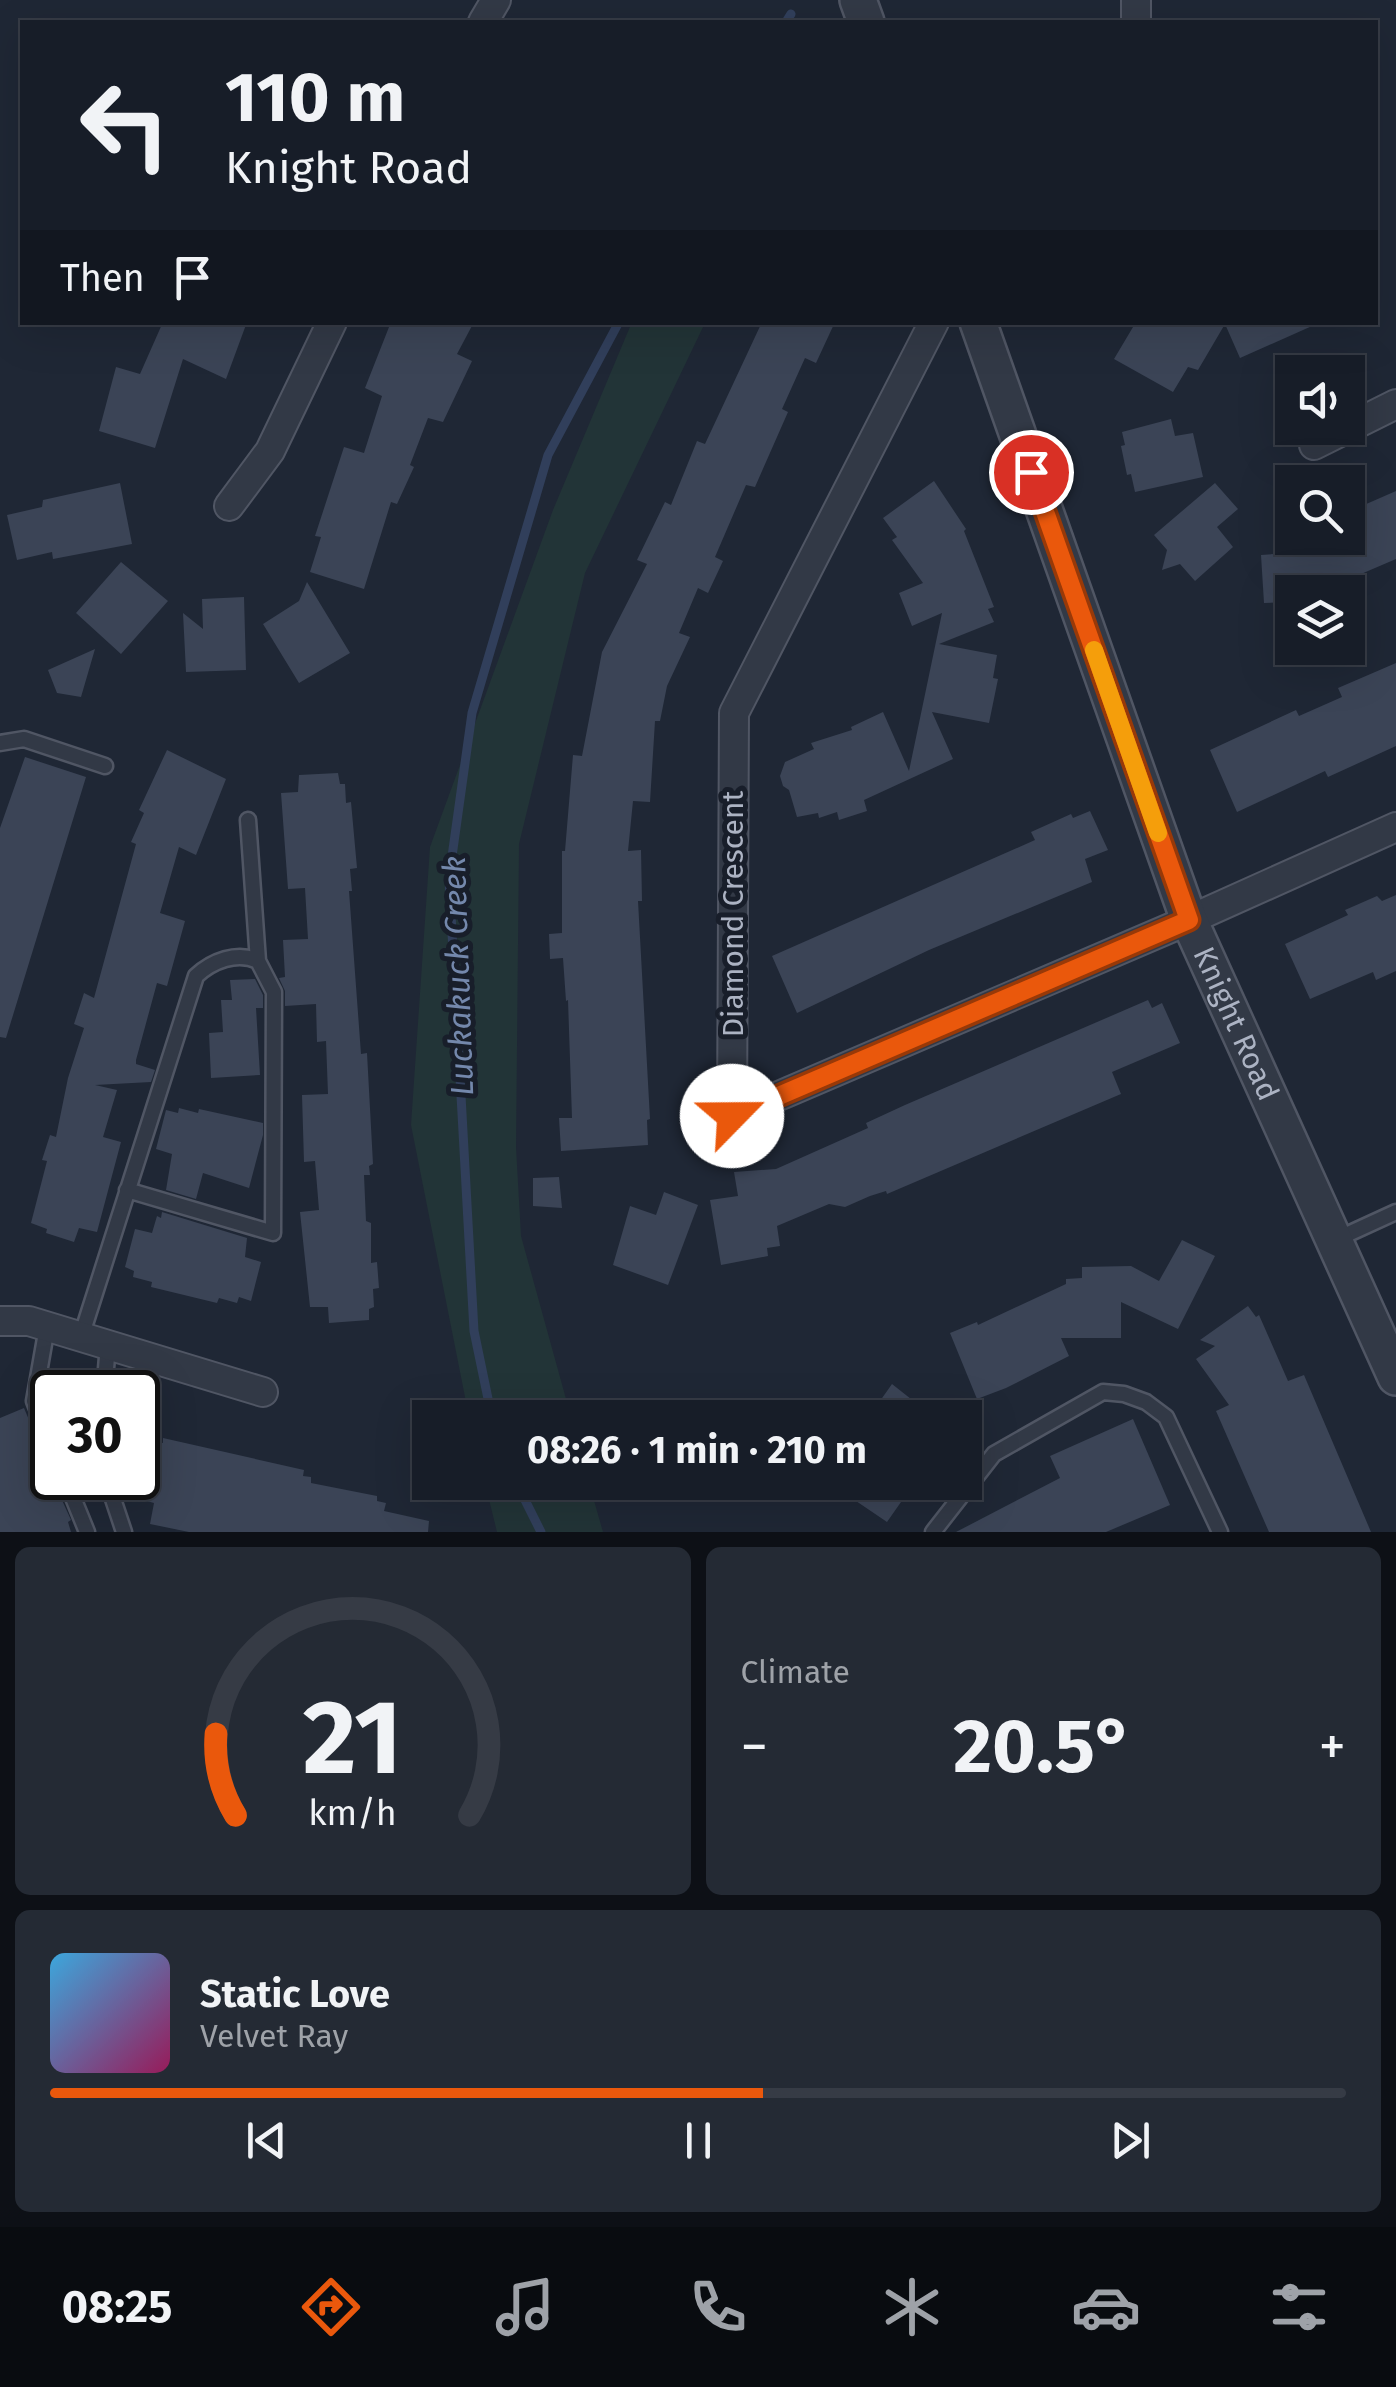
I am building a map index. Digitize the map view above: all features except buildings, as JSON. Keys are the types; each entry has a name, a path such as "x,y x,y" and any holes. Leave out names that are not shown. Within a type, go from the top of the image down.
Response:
{"street":[{"path":"229,506 270,451 331,325"},
{"name":"Diamond Crescent","path":"932,325 734,713 732,1116 1189,920"},
{"name":"Knight Road","path":"979,325 1189,920 1396,1378"},
{"path":"1365,419 1396,404"},
{"path":"1189,920 1396,828"},
{"path":"0,1321 29,1321 263,1392"}],"lane":[{"path":"0,743 24,740 105,766"},
{"path":"127,1190 273,1233 274,992 258,961 248,820"},
{"path":"80,1337 196,976 224,960 245,956 258,961"},
{"path":"1334,1240 1396,1212"},
{"path":"39,1370 47,1327"},
{"path":"106,1370 108,1346"},
{"path":"933,1532 994,1454 1103,1392 1146,1402 1166,1417 1220,1532"},
{"path":"74,1500 86,1532"},
{"path":"113,1500 124,1532"}],"shaded area":[{"path":"631,325 704,325 585,573 519,844 516,1147 521,1236 566,1400 466,1400 411,1125 430,847 553,510"},
{"path":"489,1500 594,1500 603,1532 497,1532"}],"waterway":[{"name":"Luckakuck Creek","path":"787,20 791,14"},
{"name":"Luckakuck Creek","path":"488,1400 474,1331 449,878 472,713 548,455 617,325"},
{"name":"Luckakuck Creek","path":"525,1500 541,1532"}],"slow traffic":[{"path":"1094,650 1158,833"}],"route":[{"path":"732,1116 1189,920 1031,472"}]}
